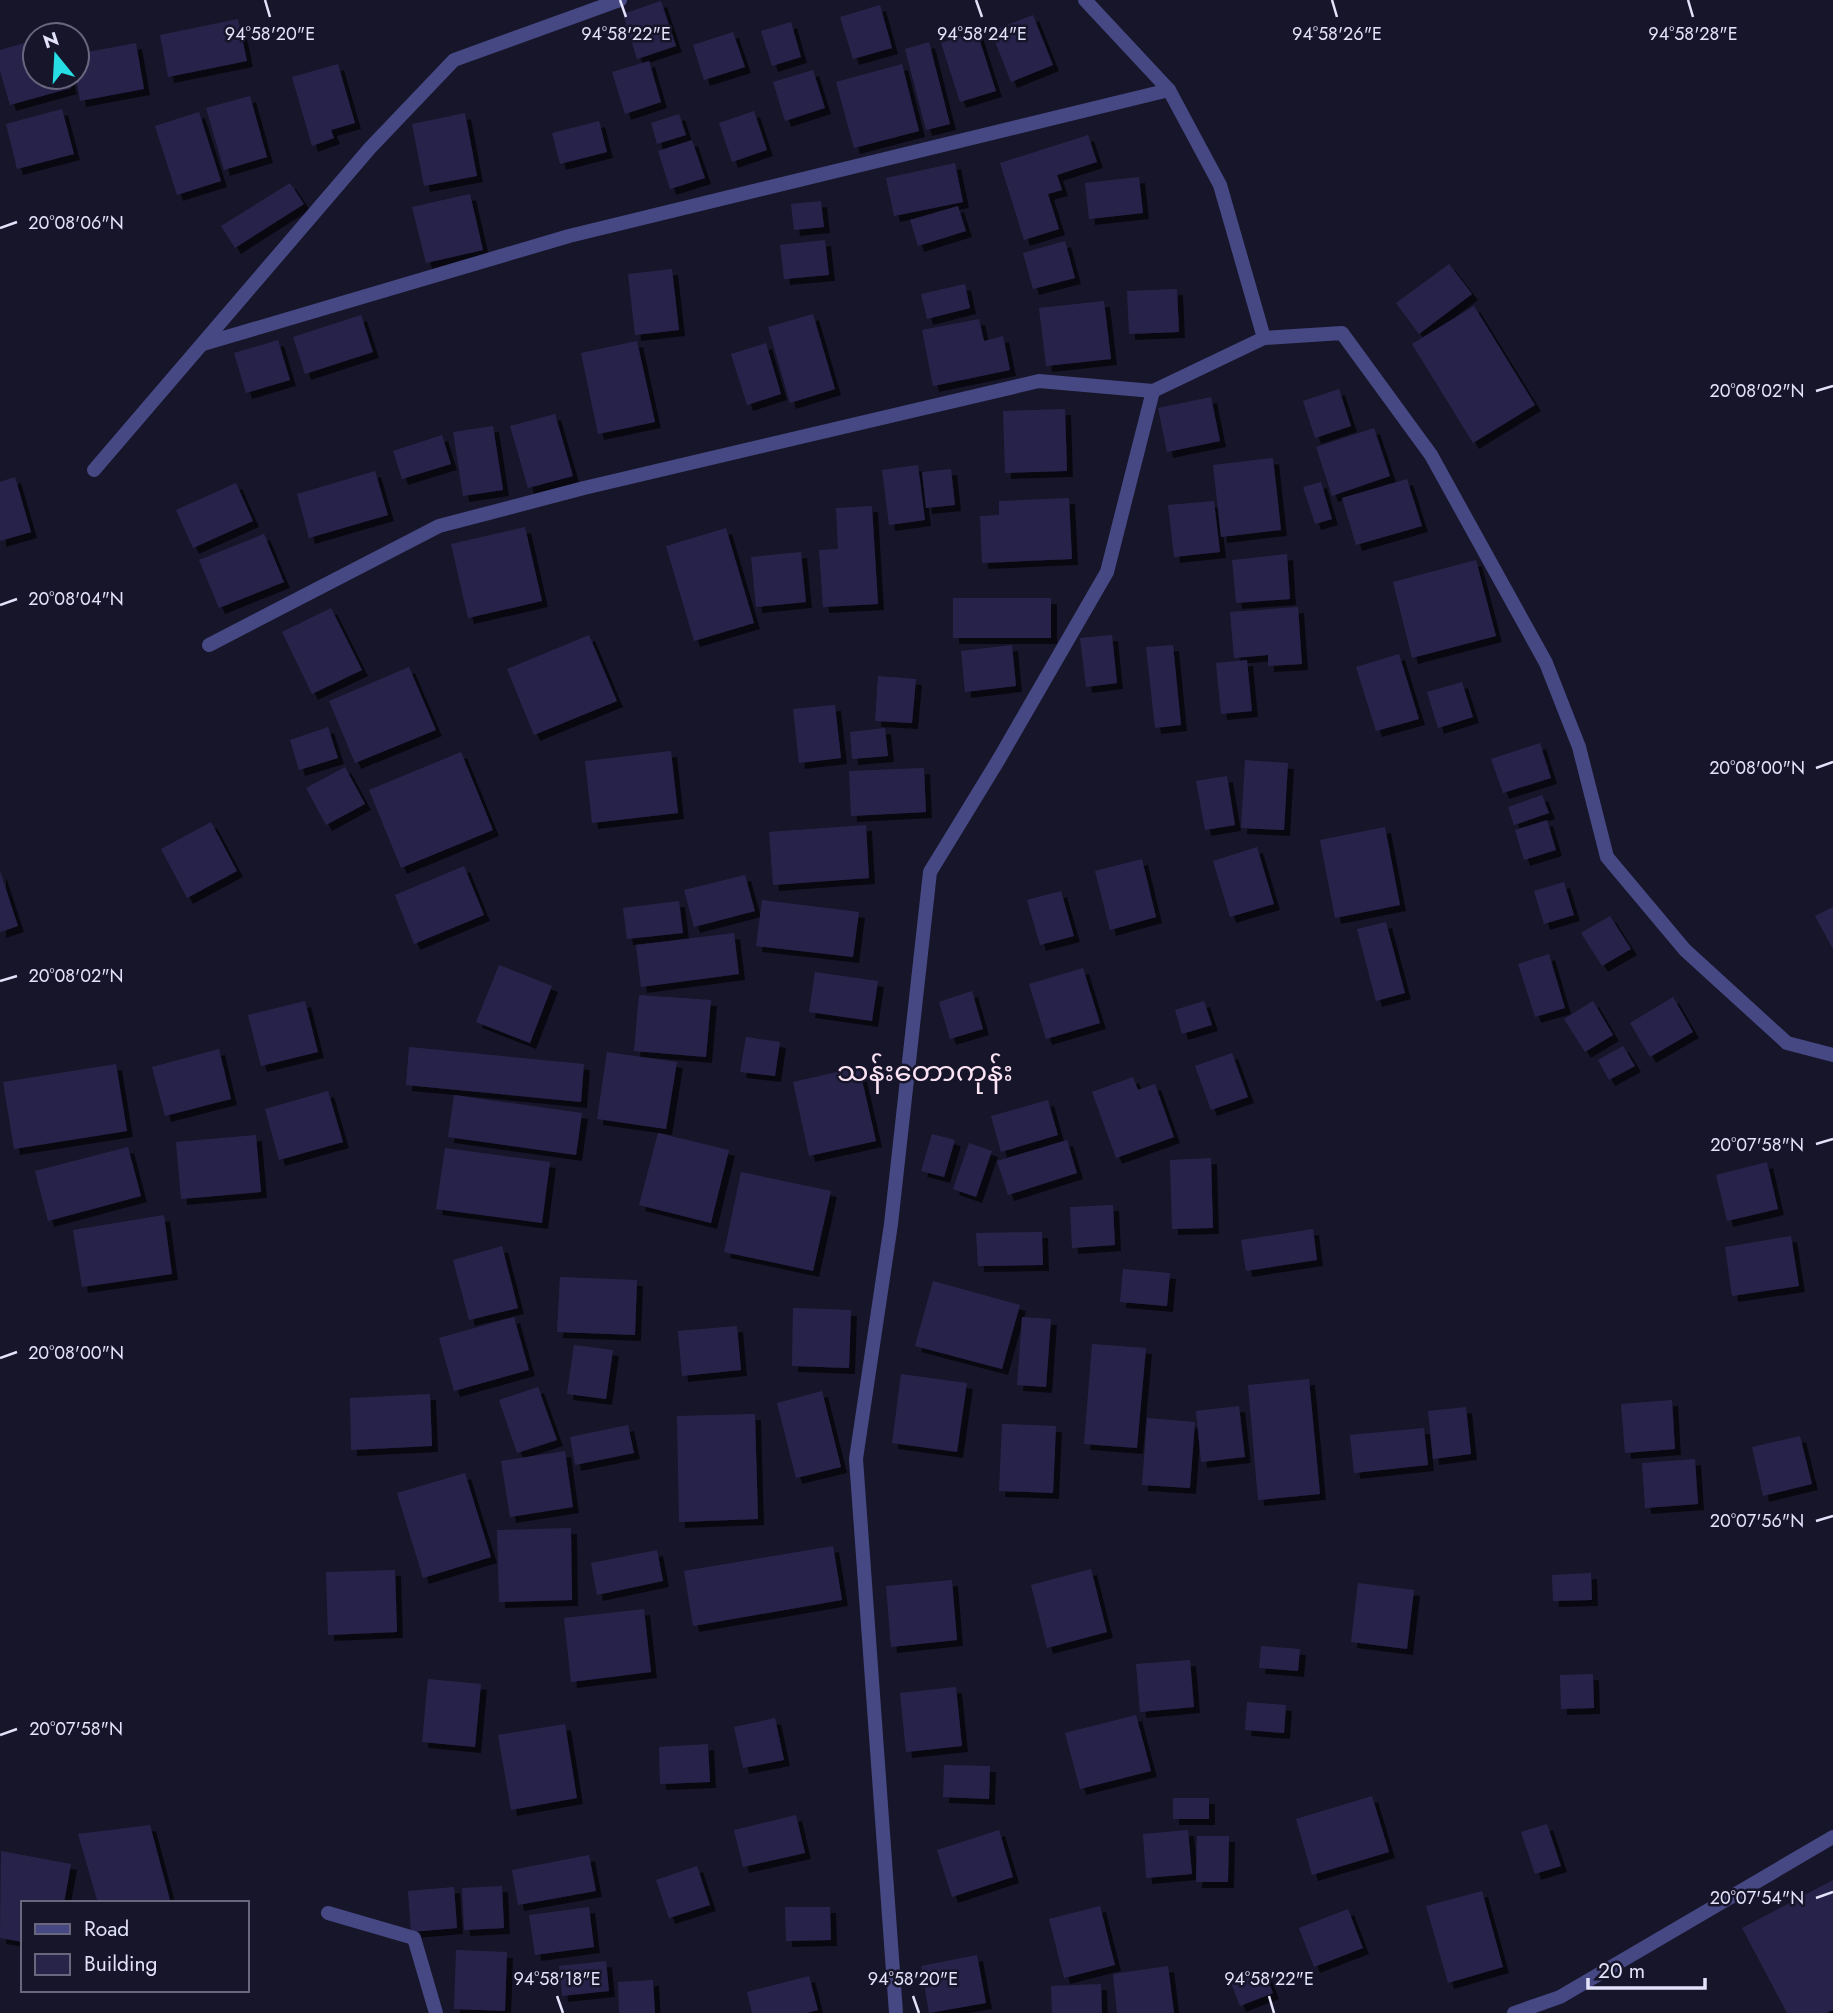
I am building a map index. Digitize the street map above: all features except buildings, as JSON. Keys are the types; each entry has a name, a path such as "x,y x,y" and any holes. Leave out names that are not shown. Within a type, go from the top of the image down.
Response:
{"street":[{"path":"94,470 370,148 454,60 620,0"},
{"path":"1085,0 1168,90 1220,185 1264,338"},
{"path":"203,344 569,236 1168,90"},
{"path":"209,645 439,527 558,495 1040,381 1153,391 1264,338 1342,333 1431,455 1546,663 1579,747 1607,857 1685,950 1787,1043 1833,1055"},
{"path":"896,2013 856,1459 891,1224 930,872 1107,572 1153,391"},
{"path":"1514,2013 1560,1997 1833,1836"},
{"path":"328,1913 414,1938 436,2013"}],"district":[{"name":"သန်းတောကုန်း","path":"925,1071"}]}
